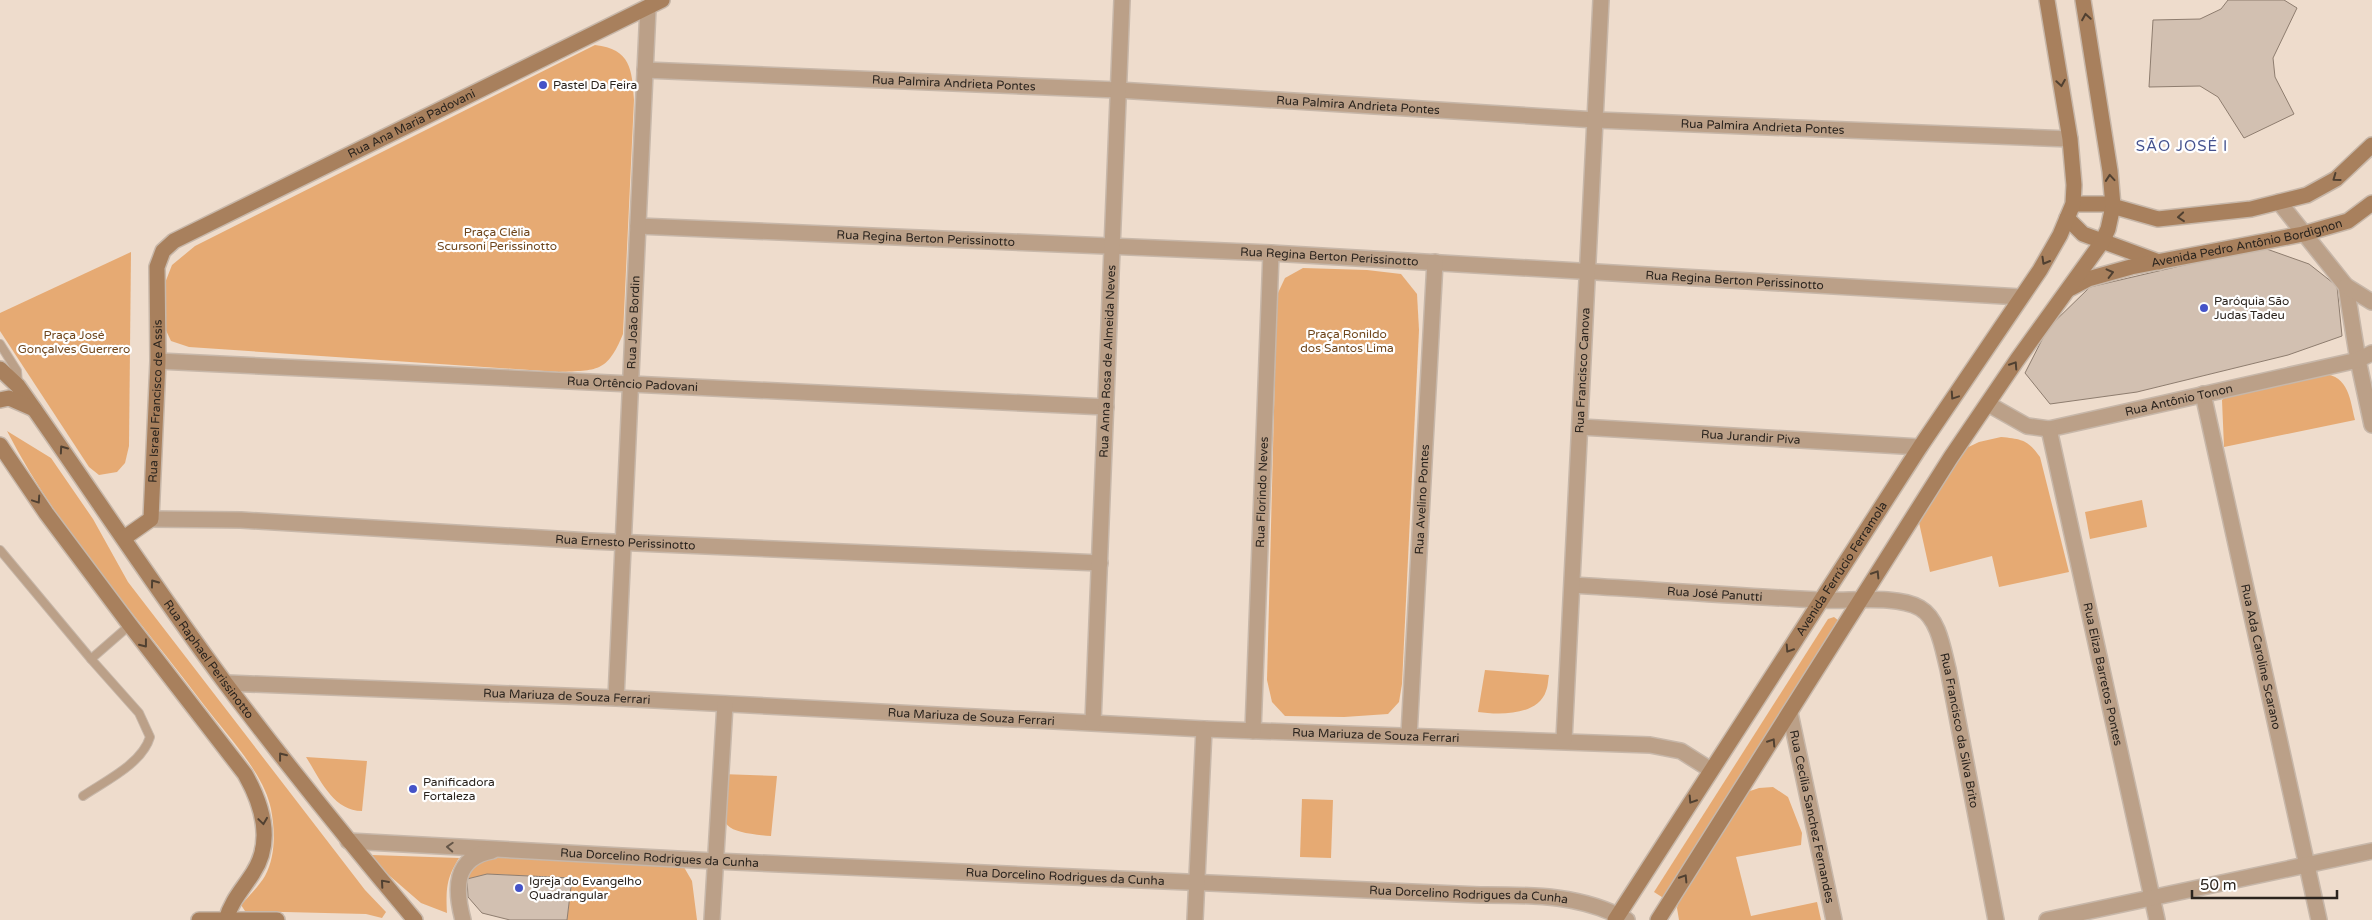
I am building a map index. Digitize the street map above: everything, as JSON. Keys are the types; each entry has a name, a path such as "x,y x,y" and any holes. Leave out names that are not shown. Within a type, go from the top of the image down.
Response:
{"street":[{"name":"Rua Ana Maria Padovani","path":"163,251 183,237 662,0"},
{"name":"Rua Anna Rosa de Almeida Neves","path":"1093,722 1122,0"},
{"name":"Rua Francisco Canova","path":"1564,740 1601,0"},
{"path":"2047,0 2070,139 2074,185 2070,211 2105,204 2158,219 2218,214 2279,202 2307,195 2336,179 2372,145"},
{"path":"1658,920 1790,714 1946,464 2065,292 2102,242 2108,229 2113,206 2105,130 2083,0"},
{"name":"Rua João Bordin","path":"616,698 648,8"},
{"name":"Rua Palmira Andrieta Pontes","path":"645,70 1118,90 1596,120 2070,139"},
{"path":"2279,202 2346,286 2372,302"},
{"name":"Avenida Pedro Antônio Bordignon","path":"2070,211 2083,234 2159,262 2303,234 2348,221 2372,203"},
{"name":"Avenida Ferrúcio Ferramola","path":"1620,918 1711,770 1820,600 1920,447 2040,270 2060,235 2070,211"},
{"name":"Rua Regina Berton Perissinotto","path":"638,226 1270,253 2021,297"},
{"name":"Rua Israel Francisco de Assis","path":"151,519 158,361 157,267 163,251"},
{"name":"Rua Florindo Neves","path":"1254,731 1270,253"},
{"name":"Rua Avelino Pontes","path":"1409,735 1435,262"},
{"path":"2065,292 2088,279 2159,262"},
{"path":"2346,286 2358,360 2372,425"},
{"name":"Rua Antônio Tonon","path":"1988,404 2027,426 2049,429 2358,360 2372,353"},
{"name":"Rua Ortêncio Padovani","path":"158,361 1106,407"},
{"name":"Rua Raphael Perissinotto","path":"0,369 18,386 226,683 348,841 415,920"},
{"name":"Rua Ada Caroline Scarano","path":"2203,394 2319,920"},
{"path":"0,400 9,398 34,409"},
{"name":"Rua Jurandir Piva","path":"1581,427 1920,447"},
{"name":"Rua Eliza Barretos Pontes","path":"2049,429 2157,920"},
{"path":"0,445 46,513 223,744 245,774 256,794 264,822 260,861 231,903 226,919"},
{"path":"124,538 151,519"},
{"name":"Rua Ernesto Perissinotto","path":"151,519 241,520 624,542 1100,562"},
{"name":"Rua José Panutti","path":"1572,585 1859,601"},
{"name":"Rua Francisco da Silva Brito","path":"1859,601 1905,603 1921,609 1931,620 1939,637 1948,669 1996,920"},
{"name":"Rua Mariuza de Souza Ferrari","path":"226,683 616,698 1093,722 1204,730 1650,744 1680,751 1711,770"},
{"path":"712,920 714,861 725,704"},
{"name":"Rua Cecília Sanchez Fernandes","path":"1790,714 1834,920"},
{"path":"1195,920 1204,730"},
{"name":"Rua Dorcelino Rodrigues da Cunha","path":"348,841 714,861 1564,898 1598,906 1620,918"},
{"name":"Rua Dorcelino Rodrigues da Cunha","path":"463,920 458,900 457,883 464,867 479,856 498,850"},
{"path":"2047,920 2372,851"},
{"path":"199,920 277,920"}],"lane":[{"name":"Rua Raphael Perissinotto","path":"0,344 17,371 18,386"},
{"path":"0,550 91,659 140,713 150,737 147,748 128,766 83,796"},
{"path":"91,659 130,625"}],"green space":[{"name":"Praça Clélia Scursoni Perissinotto","path":"595,45 607,47 623,56 630,70 634,100 623,334 612,356 606,363 583,371 559,372 189,347 171,341 163,324 165,283 172,265 195,246"},
{"name":"Praça José Gonçalves Guerrero","path":"131,252 129,446 125,463 117,472 99,475 89,467 0,331 0,313"},
{"name":"Praça Ronildo dos Santos Lima","path":"1303,268 1367,270 1401,274 1417,294 1419,330 1402,684 1399,702 1388,714 1344,717 1285,716 1272,702 1267,680 1277,295 1285,278"},
{"path":"2317,373 2327,374 2341,381 2349,394 2355,420 2224,447 2222,400 2234,390"},
{"path":"7,431 51,458 93,519 128,582 365,890 386,912 382,918 366,914 245,911 241,905 265,876 273,852 274,834 271,809 261,782 243,754 74,538 27,468"},
{"path":"2001,437 2024,441 2040,457 2069,572 1999,587 1992,556 1930,572 1918,518 1958,452 1979,442"},
{"path":"2142,500 2147,527 2090,539 2085,512"},
{"path":"1834,617 1839,621 1665,899 1654,892 1828,619"},
{"path":"1485,670 1549,675 1547,689 1542,699 1527,709 1496,714 1478,712"},
{"path":"306,757 367,761 362,811 352,810 335,800 322,784"},
{"path":"721,774 777,776 771,836 740,832 731,828 725,822 721,804"},
{"path":"1773,787 1788,797 1802,833 1801,845 1736,857 1751,916 1817,902 1821,920 1679,920 1677,908 1682,888 1741,794 1759,788"},
{"path":"1302,799 1333,800 1331,858 1300,857"},
{"path":"492,849 681,862 692,881 697,920 567,920 572,878 487,874 467,879 473,857"},
{"path":"372,855 459,858 448,884 447,913 421,903 384,871"}],"building":[{"path":"2228,0 2284,0 2297,8 2273,58 2275,77 2294,114 2244,138 2218,97 2200,86 2149,87 2153,20 2200,19 2221,9"},
{"name":"Paróquia São Judas Tadeu","path":"2261,247 2309,264 2337,286 2342,336 2288,355 2137,392 2050,404 2025,373 2048,328 2090,287"},
{"name":"Igreja do Evangelho Quadrangular","path":"487,874 572,878 567,920 510,920 482,913 468,897 467,879"}],"place":[{"name":"Pastel Da Feira","path":"543,85"},
{"name":"Paróquia São Judas Tadeu","path":"2204,308"},
{"name":"Panificadora Fortaleza","path":"413,789"},
{"name":"Igreja do Evangelho Quadrangular","path":"519,888"}],"district":[{"name":"SÃO JOSÉ I","path":"2182,146"}]}
